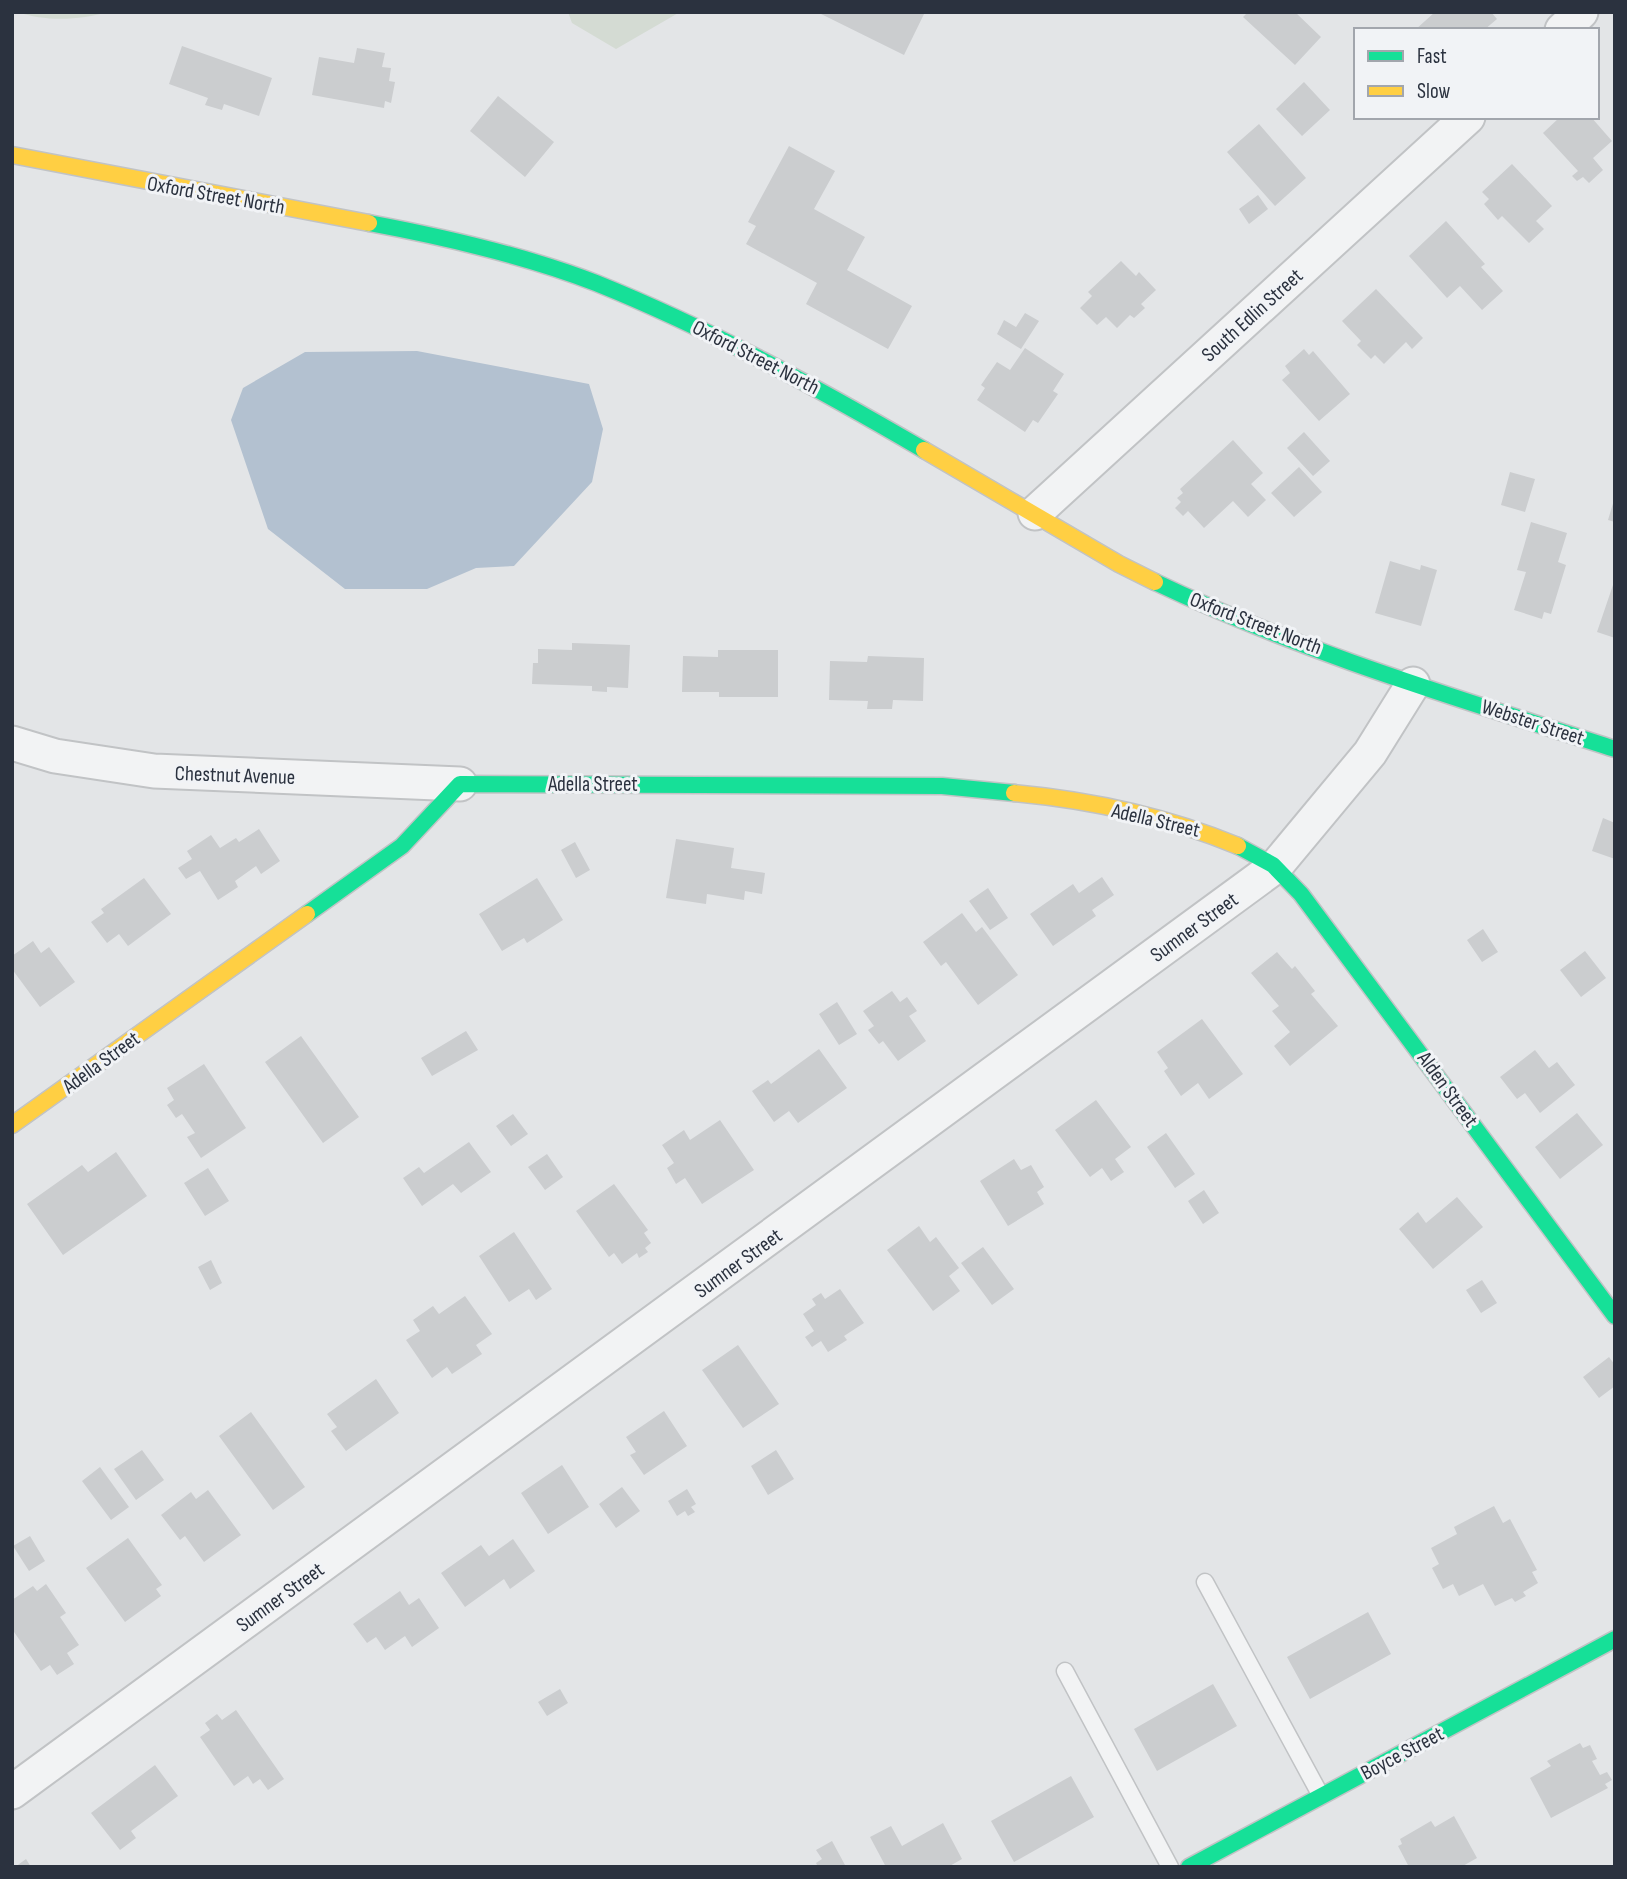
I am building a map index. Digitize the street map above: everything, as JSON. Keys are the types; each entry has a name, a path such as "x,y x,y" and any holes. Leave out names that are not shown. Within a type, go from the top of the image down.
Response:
{"street":[{"path":"1564,28 1581,12"},
{"name":"South Edlin Street","path":"1035,513 1466,119"},
{"name":"Oxford Street North","path":"12,155 395,228 498,253 593,282 694,325 841,401 1119,564 1198,602 1450,696"},
{"name":"Sumner Street","path":"12,1792 1276,866 1370,753 1413,684"},
{"name":"Webster Street","path":"1450,696 1615,749"},
{"name":"Chestnut Avenue","path":"12,743 55,755 154,771 460,785"},
{"name":"Adella Street","path":"12,1125 402,846 460,785 942,786 1016,792 1162,818 1224,837 1276,866"},
{"name":"Alden Street","path":"1276,866 1406,1033 1615,1317"},
{"name":"Boyce Street","path":"1189,1867 1615,1639"}],"lane":[{"path":"1205,1582 1321,1796"},
{"path":"1065,1671 1170,1867"}],"shaded area":[{"path":"18,12 108,12 63,19"},
{"path":"568,12 680,12 616,49 572,23"}],"water":[{"path":"417,351 589,384 603,429 592,482 514,566 476,568 427,589 345,589 268,529 231,420 243,388 305,352"}],"building":[{"path":"817,12 925,12 904,55"},
{"path":"1248,12 1295,12 1321,37 1295,65 1243,17"},
{"path":"1435,12 1491,12 1497,19 1486,28 1417,28"},
{"path":"182,46 272,78 259,116 224,104 222,110 205,105 208,98 169,84"},
{"path":"357,48 385,53 382,67 391,68 389,81 395,82 391,103 385,101 384,108 312,95 319,57 354,63"},
{"path":"1304,82 1330,110 1302,136 1276,109"},
{"path":"498,96 554,142 525,177 470,131"},
{"path":"1558,119 1593,119 1612,141 1593,158 1603,170 1589,183 1583,177 1577,181 1572,176 1578,171 1543,133"},
{"path":"1259,124 1306,178 1275,206 1227,152"},
{"path":"789,146 835,171 814,209 865,237 847,270 912,306 888,349 806,304 817,283 746,244 756,226 748,222"},
{"path":"1512,164 1552,206 1536,221 1544,229 1529,243 1502,216 1498,220 1484,204 1489,199 1482,192"},
{"path":"1258,195 1268,209 1249,224 1239,209"},
{"path":"1446,221 1485,264 1481,267 1503,291 1482,310 1460,286 1447,298 1409,256"},
{"path":"1121,261 1136,276 1139,272 1156,290 1141,304 1145,308 1134,318 1130,315 1117,328 1106,317 1097,325 1080,308 1092,296 1088,292"},
{"path":"1376,289 1423,338 1412,349 1406,342 1384,364 1375,355 1371,359 1357,345 1361,341 1342,321"},
{"path":"1025,313 1039,321 1021,349 997,334 1004,320 1016,327"},
{"path":"1025,348 1064,374 1053,391 1058,394 1038,423 1033,420 1025,432 977,400 985,388 981,385 997,362 1010,370"},
{"path":"1304,349 1309,355 1313,351 1350,394 1319,421 1282,380 1290,373 1285,366"},
{"path":"1304,432 1330,461 1313,476 1287,448"},
{"path":"1233,440 1263,473 1251,484 1266,500 1248,517 1233,501 1204,528 1188,511 1183,516 1175,508 1181,502 1177,498 1183,493 1180,489"},
{"path":"1299,467 1322,492 1294,517 1271,493"},
{"path":"1510,472 1535,479 1525,512 1501,505"},
{"path":"1615,500 1615,522 1608,520"},
{"path":"1531,522 1567,533 1558,562 1566,565 1551,614 1544,612 1542,619 1514,610 1526,572 1517,570"},
{"path":"1390,561 1420,570 1421,565 1437,570 1421,626 1375,613"},
{"path":"1615,582 1615,638 1597,632"},
{"path":"572,643 630,645 628,688 607,687 607,692 592,691 592,686 532,684 533,663 538,663 538,649 572,650"},
{"path":"718,650 778,650 778,697 719,697 719,692 682,692 683,656 718,657"},
{"path":"868,656 924,658 923,701 893,700 892,709 867,709 868,701 829,700 830,661 867,662"},
{"path":"1603,818 1615,823 1615,859 1592,851"},
{"path":"259,829 280,861 261,874 256,866 235,881 238,887 218,900 200,871 186,879 178,868 192,859 187,851 211,835 220,848 236,838 239,842"},
{"path":"676,839 734,848 731,868 765,873 762,894 745,891 744,900 707,894 706,904 666,898"},
{"path":"575,842 590,870 576,878 561,850"},
{"path":"1102,877 1114,895 1092,910 1096,916 1053,946 1030,914 1073,884 1079,893"},
{"path":"144,878 171,914 128,946 119,934 107,943 91,922 104,913 101,909"},
{"path":"537,878 563,920 527,943 524,938 502,951 479,914"},
{"path":"988,888 1008,918 990,930 969,901"},
{"path":"962,913 976,932 982,927 1018,975 978,1005 946,962 941,966 923,942"},
{"path":"1483,929 1498,952 1482,962 1467,940"},
{"path":"33,941 41,953 49,947 75,982 40,1007 12,969 12,956"},
{"path":"1585,951 1606,978 1581,997 1560,970"},
{"path":"1277,952 1292,969 1295,966 1315,991 1311,994 1338,1026 1290,1066 1274,1046 1290,1032 1272,1011 1279,1006 1251,973"},
{"path":"892,991 900,1002 907,997 917,1011 909,1016 926,1041 898,1061 883,1041 879,1044 868,1030 874,1026 863,1011"},
{"path":"837,1002 857,1034 839,1045 819,1014"},
{"path":"1202,1019 1243,1074 1209,1099 1198,1083 1181,1096 1164,1071 1168,1068 1157,1052"},
{"path":"466,1031 478,1050 432,1076 421,1058"},
{"path":"301,1036 359,1117 323,1143 265,1062"},
{"path":"819,1049 847,1088 798,1123 789,1111 774,1122 752,1091 768,1080 771,1084"},
{"path":"1535,1050 1549,1068 1557,1062 1575,1085 1540,1113 1525,1093 1517,1099 1500,1077"},
{"path":"204,1064 246,1128 201,1158 187,1137 195,1133 182,1114 176,1118 167,1105 174,1100 167,1088"},
{"path":"1096,1100 1131,1147 1115,1159 1124,1172 1111,1181 1102,1168 1090,1177 1055,1130"},
{"path":"1577,1113 1603,1145 1560,1179 1535,1147"},
{"path":"513,1114 528,1134 511,1146 496,1126"},
{"path":"720,1120 754,1170 702,1204 685,1178 676,1184 667,1168 674,1163 662,1145 684,1130 690,1140"},
{"path":"1166,1133 1195,1174 1175,1188 1147,1147"},
{"path":"469,1142 491,1172 461,1193 453,1184 422,1206 403,1178 419,1167 424,1173"},
{"path":"116,1152 147,1196 63,1255 27,1204 82,1165 88,1172"},
{"path":"547,1154 563,1177 545,1190 528,1167"},
{"path":"1014,1159 1021,1170 1031,1165 1044,1187 1037,1192 1044,1204 1008,1226 980,1181"},
{"path":"208,1168 229,1201 205,1216 184,1183"},
{"path":"614,1184 648,1230 644,1233 651,1243 645,1248 648,1252 639,1258 637,1253 622,1264 614,1253 609,1257 576,1211"},
{"path":"1204,1190 1219,1213 1203,1224 1188,1201"},
{"path":"1457,1197 1483,1227 1433,1269 1399,1229 1418,1212 1426,1223"},
{"path":"919,1226 930,1242 936,1237 959,1268 949,1276 960,1291 933,1311 887,1250"},
{"path":"514,1232 552,1289 536,1300 529,1289 509,1302 479,1256"},
{"path":"983,1247 1014,1289 992,1305 961,1263"},
{"path":"211,1260 222,1283 210,1290 198,1267"},
{"path":"1482,1280 1497,1303 1481,1313 1466,1290"},
{"path":"840,1289 864,1323 844,1336 847,1340 828,1352 821,1341 812,1347 805,1337 814,1331 803,1314 816,1305 812,1299 821,1293 825,1299"},
{"path":"465,1296 492,1334 476,1345 482,1354 452,1374 447,1367 432,1378 406,1340 420,1331 413,1320 433,1306 439,1314"},
{"path":"738,1345 779,1404 743,1428 702,1370"},
{"path":"1609,1357 1615,1365 1615,1386 1599,1398 1583,1377"},
{"path":"376,1379 399,1413 346,1451 331,1431 337,1427 327,1414"},
{"path":"664,1411 687,1446 644,1475 630,1455 636,1452 626,1437"},
{"path":"251,1412 305,1487 273,1510 219,1436"},
{"path":"142,1450 164,1480 136,1500 114,1469"},
{"path":"776,1450 794,1479 768,1495 751,1466"},
{"path":"562,1465 589,1507 548,1534 521,1493"},
{"path":"100,1467 129,1507 111,1520 82,1481"},
{"path":"622,1487 640,1511 616,1528 599,1504"},
{"path":"687,1489 696,1504 691,1507 695,1512 688,1516 685,1511 677,1516 668,1501"},
{"path":"208,1490 241,1535 204,1562 185,1536 180,1540 161,1515 191,1492 196,1499"},
{"path":"1494,1506 1503,1523 1510,1519 1537,1570 1532,1572 1538,1583 1523,1592 1526,1596 1515,1602 1512,1598 1495,1606 1483,1584 1459,1596 1453,1584 1443,1589 1432,1568 1439,1564 1431,1548 1457,1534 1454,1527"},
{"path":"30,1536 45,1561 29,1571 13,1546"},
{"path":"128,1538 162,1585 156,1589 161,1596 125,1622 86,1568"},
{"path":"513,1539 535,1571 510,1589 504,1579 465,1607 441,1573 481,1545 489,1556"},
{"path":"46,1584 66,1613 60,1617 79,1645 67,1653 74,1664 57,1675 50,1665 41,1671 12,1629 12,1600 33,1586 37,1591"},
{"path":"400,1591 409,1605 419,1598 439,1628 412,1647 405,1636 385,1650 376,1637 367,1643 353,1624"},
{"path":"1368,1612 1391,1654 1310,1699 1287,1657"},
{"path":"1213,1684 1237,1726 1157,1771 1134,1729"},
{"path":"560,1689 568,1703 547,1716 538,1702"},
{"path":"236,1710 284,1779 268,1790 260,1779 253,1784 248,1776 234,1786 200,1737 210,1730 205,1723 217,1714 222,1720"},
{"path":"1580,1743 1583,1748 1590,1745 1597,1759 1592,1761 1600,1775 1607,1772 1612,1780 1605,1784 1608,1788 1551,1818 1530,1778 1551,1766 1547,1761"},
{"path":"155,1765 178,1796 131,1831 136,1838 120,1850 91,1813"},
{"path":"1071,1776 1094,1817 1014,1862 991,1821"},
{"path":"1454,1816 1477,1858 1461,1867 1409,1867 1398,1846 1402,1844 1400,1839 1431,1821 1435,1827"},
{"path":"943,1823 962,1859 948,1867 886,1867 870,1837 891,1826 902,1846"},
{"path":"832,1841 845,1865 818,1867 816,1863 822,1859 816,1850"},
{"path":"26,1859 31,1867 15,1867"}],"traffic: fast":[{"path":"369,223 484,248 596,283 763,360 924,450"},
{"path":"1155,582 1267,631 1324,652 1440,693 1615,749"},
{"path":"307,914 402,846 460,784 942,786 1014,793"},
{"path":"1238,846 1273,865 1301,894 1615,1316"},
{"path":"1189,1867 1615,1639"}],"traffic: slow":[{"path":"12,155 369,223"},
{"path":"924,450 1119,564 1155,582"},
{"path":"1014,793 1128,811 1183,826 1238,846"},
{"path":"12,1125 307,914"}]}
